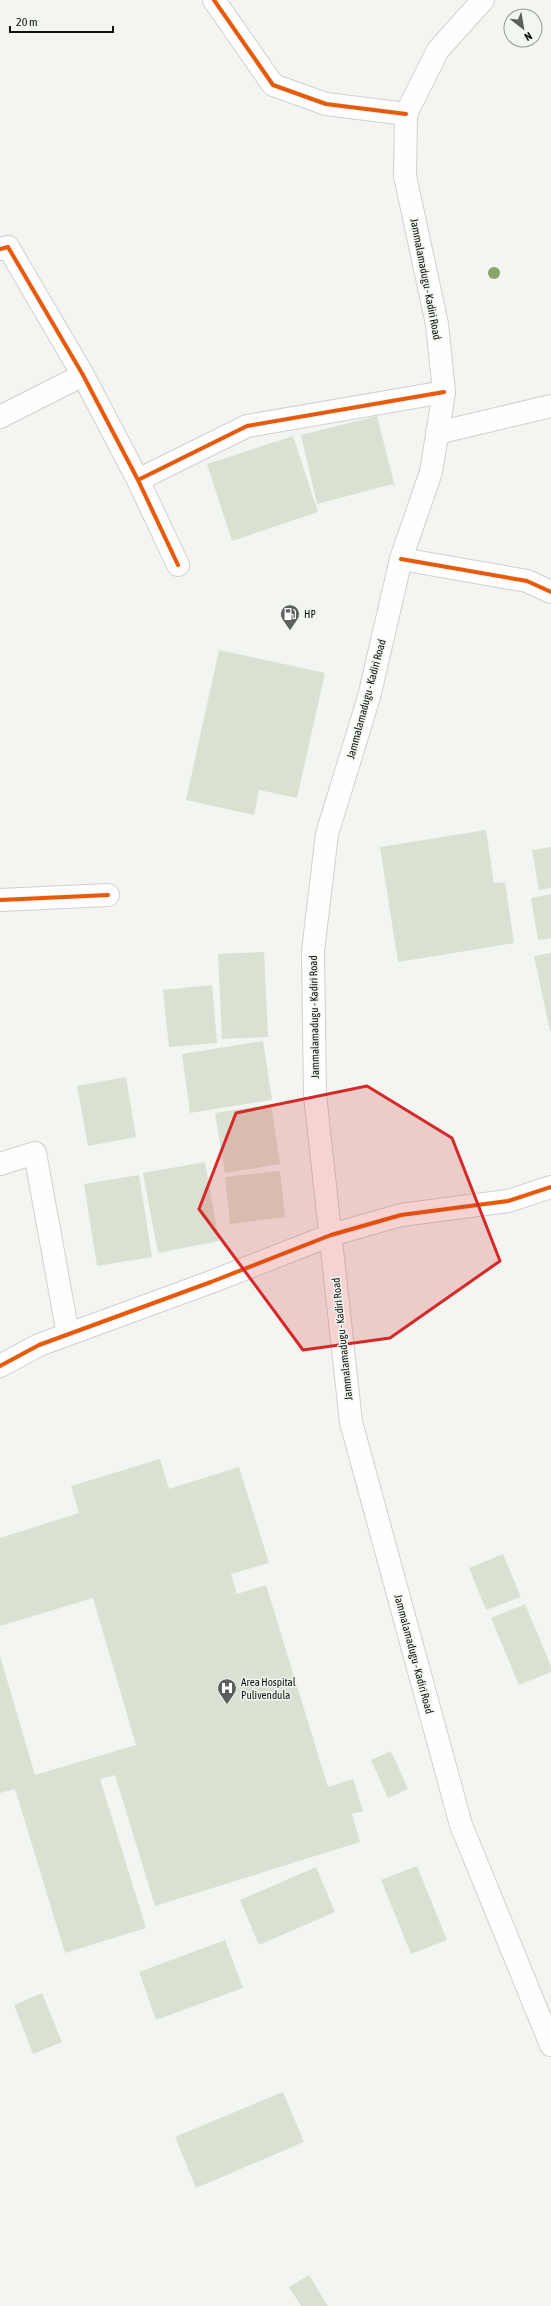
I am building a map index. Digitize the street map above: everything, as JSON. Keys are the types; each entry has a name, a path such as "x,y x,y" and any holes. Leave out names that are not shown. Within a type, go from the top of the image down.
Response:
{"street":[{"path":"214,0 273,85 326,104 406,114"},
{"name":"Jammalamadugu - Kadiri Road","path":"483,0 438,50 406,114 405,176 437,324 444,392 431,472 401,559 369,697 327,834 313,950 315,1095 351,1422 461,1825 551,2045"},
{"path":"0,249 8,247 83,375 138,480 178,565"},
{"path":"0,417 83,375"},
{"path":"138,480 247,426 444,392"},
{"path":"437,433 551,406"},
{"path":"401,559 527,581 551,592"},
{"path":"0,900 108,895"},
{"path":"0,1164 35,1153 68,1334"},
{"path":"0,1366 39,1345 211,1282 331,1235 401,1215 508,1201 551,1187"}],"highlighted area":[{"path":"367,1086 452,1138 500,1261 390,1338 303,1350 199,1209 236,1113"}],"building":[{"path":"377,416 395,487 393,484 317,504 301,435"},
{"path":"293,436 318,512 232,541 207,464"},
{"path":"219,650 325,673 297,798 259,790 254,815 186,800"},
{"path":"486,830 494,883 505,882 514,943 398,962 380,847"},
{"path":"551,847 551,888 539,890 532,850"},
{"path":"551,894 551,938 538,940 531,898"},
{"path":"264,952 268,1037 222,1039 218,954"},
{"path":"551,953 551,1031 550,1031 534,956"},
{"path":"212,985 217,1043 169,1047 163,990"},
{"path":"263,1041 272,1100 190,1113 182,1054"},
{"path":"126,1077 136,1137 88,1146 77,1086"},
{"path":"271,1104 280,1164 225,1173 215,1113"},
{"path":"205,1162 219,1241 158,1253 143,1173"},
{"path":"280,1171 285,1217 230,1224 225,1177"},
{"path":"139,1175 152,1257 97,1266 84,1184"},
{"path":"160,1459 169,1489 239,1467 269,1563 231,1574 237,1594 266,1585 328,1787 353,1779 363,1811 352,1814 360,1842 155,1906 115,1775 100,1779 146,1928 65,1953 15,1789 0,1793 0,1656 35,1775 136,1745 93,1598 0,1626 0,1538 79,1513 71,1486"},
{"path":"503,1554 521,1597 486,1610 469,1568"},
{"path":"525,1604 551,1666 551,1672 519,1685 491,1618"},
{"path":"391,1751 408,1789 388,1798 371,1760"},
{"path":"417,1866 447,1940 411,1954 381,1880"},
{"path":"316,1867 335,1912 259,1945 240,1900"},
{"path":"225,1940 243,1988 156,2020 139,1972"},
{"path":"42,1993 62,2042 33,2054 14,2005"},
{"path":"283,2092 304,2142 196,2188 175,2137"},
{"path":"309,2275 328,2306 301,2306 289,2287"}],"cycle path":[{"path":"214,0 273,85 326,104 406,114"},
{"path":"0,249 8,247 83,375 138,480 178,565"},
{"path":"138,480 247,426 444,392"},
{"path":"401,559 527,581 551,592"},
{"path":"0,900 108,895"},
{"path":"0,1366 39,1345 211,1282 331,1235 401,1215 508,1201 551,1187"}],"place":[{"name":"HP","path":"290,631"},
{"name":"Area Hospital Pulivendula","path":"227,1705"}]}
